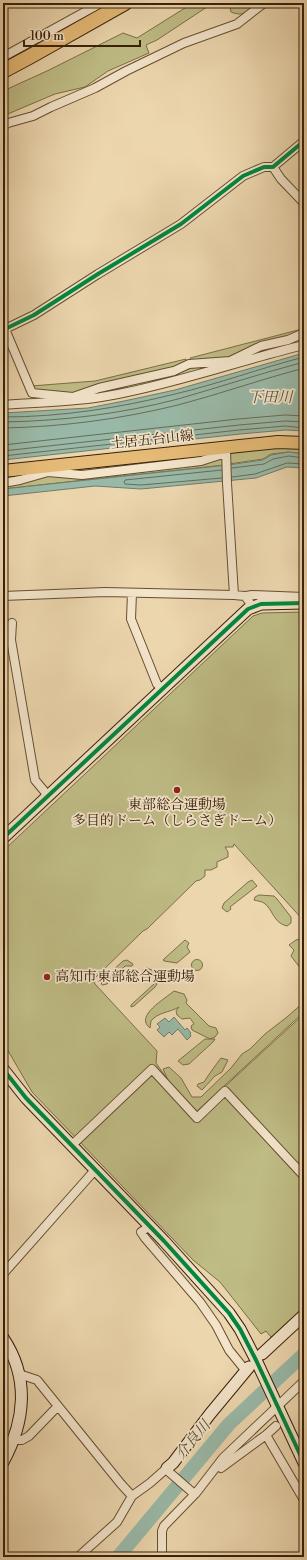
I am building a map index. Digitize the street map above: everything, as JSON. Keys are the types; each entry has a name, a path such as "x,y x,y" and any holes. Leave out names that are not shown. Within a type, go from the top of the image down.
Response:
{"highway":[{"path":"3,71 125,3"}],"main road":[{"name":"土居五台山線","path":"3,471 48,469 226,454 278,442 304,443"}],"street":[{"path":"3,57 101,3"},
{"path":"3,126 8,123 33,116 95,88 184,43 237,24 264,3"},
{"path":"304,141 272,167 264,167 243,176 181,224 34,315 4,330 32,393 70,399 99,388 174,371 190,364 231,363 261,346 288,340 304,333"},
{"path":"272,167 281,179 304,203"},
{"path":"3,405 117,395 160,385 231,363 304,345"},
{"path":"226,454 234,595"},
{"path":"3,483 20,480 48,469"},
{"path":"3,596 105,592 234,595 261,604 304,603"},
{"path":"132,593 131,619 157,684 162,689"},
{"path":"3,838 45,793 162,689 249,601 252,595 304,597"},
{"path":"12,623 11,640 35,780 45,793"},
{"path":"3,1069 26,1098 150,1226 229,1313 240,1329 304,1463"},
{"path":"72,1145 152,1070 197,1118 225,1091 304,1176"},
{"path":"3,1274 95,1170"},
{"path":"78,1557 117,1522 132,1496 168,1470 210,1414 248,1369 229,1350 216,1325 200,1302 145,1238 141,1232 150,1226"},
{"path":"262,1354 304,1315"},
{"path":"3,1338 8,1346 19,1374 22,1399 19,1427 3,1462"},
{"path":"19,1374 37,1380 132,1496"},
{"path":"162,1557 162,1531 164,1526 192,1496 223,1458 304,1381"},
{"path":"14,1440 22,1440 29,1436 58,1406"},
{"path":"218,1465 221,1468 276,1426"},
{"path":"266,1435 304,1500"},
{"path":"168,1470 194,1492"}],"shaded area":[{"path":"193,3 213,3 157,40 146,45 149,53 108,71 85,87 55,94 3,116 3,91 123,33 137,38"},
{"path":"229,3 257,3 245,13 239,14 231,12"},
{"path":"302,329 300,332 232,359 192,361 190,358"},
{"path":"304,336 304,343 235,361 260,348"},
{"path":"186,359 186,363 174,368 77,394 34,391 31,386 95,381"},
{"path":"227,363 180,377 76,399 97,390 197,367"},
{"path":"269,448 304,448 304,454 288,452 271,454 263,459 229,464 230,452"},
{"path":"214,453 208,458 80,472 54,471"},
{"path":"222,456 224,465 123,476 123,472"},
{"path":"120,473 121,476 3,489 3,484 35,476"},
{"name":"高知市東部総合運動場","path":"304,612 304,921 234,844 233,847 225,847 228,852 228,857 217,862 217,867 211,870 205,870 205,876 196,881 93,980 157,1051 156,1063 168,1080 163,1069 169,1067 181,1078 192,1097 201,1097 231,1068 242,1054 250,1049 265,1034 304,1002 304,1012 197,1111 191,1105 197,1112 304,1014 304,1311 273,1337 271,1337 266,1331 261,1334 220,1282 193,1260 32,1092 3,1042 3,851 253,616 262,613"},
{"path":"252,880 257,886 230,907 231,909 227,912 222,908 224,903"},
{"path":"259,895 274,896 291,917 291,923 287,926 279,922 263,902 254,900 255,897"},
{"path":"304,938 304,973 291,956 294,950 289,945 296,940"},
{"path":"185,940 189,943 187,947 190,952 177,963 163,960"},
{"path":"197,959 201,961 203,965 201,969 197,971 193,969 191,965 193,961"},
{"path":"127,960 133,964 132,966 125,966 107,984 102,985 101,981 123,961"},
{"path":"147,968 154,971 151,976 141,976 143,970"},
{"path":"155,983 157,984 155,987 131,1007 131,1005"},
{"path":"174,991 184,994 187,1000 186,1003 209,1026 216,1028 218,1033 215,1037 210,1039 192,1030 191,1026 194,1024 190,1018 182,1019 177,1015 176,1011 179,1007 160,1014 154,1018 151,1021 150,1028 146,1023 148,1013"},
{"path":"205,1039 215,1039 189,1064 183,1065 178,1061"},
{"path":"221,1058 228,1060 222,1072 215,1076 202,1090 197,1086 198,1084 204,1082"}],"water":[{"name":"下田川","path":"304,353 304,431 286,430 240,434 3,460 3,413 88,408 124,401 175,390"},
{"path":"289,452 304,454 304,468 287,467 256,478 141,489 95,486 3,496 3,489 228,465 263,460 271,455"},
{"path":"174,1017 185,1030 187,1028 191,1033 191,1036 187,1040 178,1029 172,1035 169,1032 164,1037 157,1030 160,1027 157,1024 165,1018 169,1022"}],"waterway":[{"name":"介良川","path":"118,1557 229,1424 304,1354"}],"cycle path":[{"path":"3,330 34,315 181,224 243,176 264,167 273,167 304,141"},
{"path":"3,838 248,609 261,604 304,603"},
{"path":"3,1069 26,1098 164,1241 229,1313 240,1329 256,1360 304,1463"}],"place":[{"name":"東部総合運動場 多目的ドーム（しらさぎドーム）","path":"177,790"},
{"name":"高知市東部総合運動場","path":"47,977"}]}
